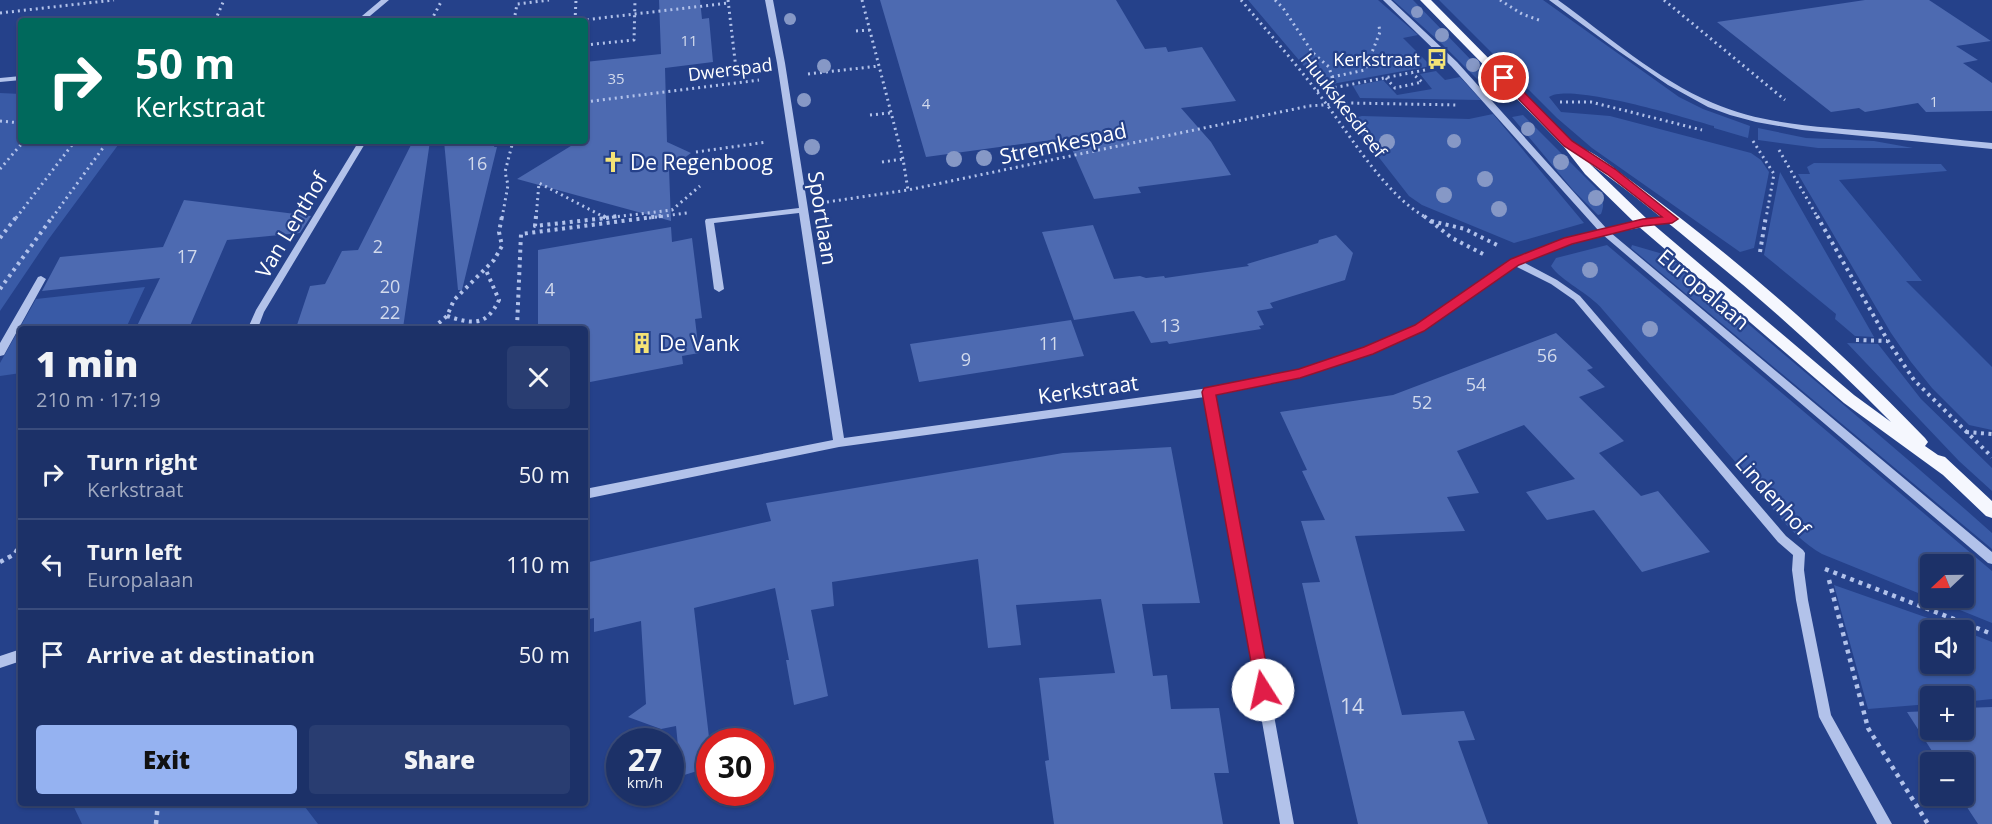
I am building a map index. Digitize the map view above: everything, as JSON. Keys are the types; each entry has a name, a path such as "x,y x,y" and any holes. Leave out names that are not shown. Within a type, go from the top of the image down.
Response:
{"main road":[{"name":"Europalaan","path":"1425,0 1568,144 1589,171 1643,223 1849,399 1945,469"},
{"name":"Europalaan","path":"1568,144 1611,171 1757,289 1860,380 1945,469 1992,512"}],"street":[{"path":"364,18 385,0"},
{"name":"Sportlaan","path":"769,0 781,63 839,443"},
{"name":"Europalaan","path":"1388,0 1454,64 1605,232 1992,560"},
{"path":"1553,0 1689,94 1725,110 1756,120 1823,131 1992,146"},
{"name":"Van Lenthof","path":"254,326 259,312 361,144"},
{"path":"719,289 709,221 803,207"},
{"name":"Kerkstraat","path":"588,493 839,443 1209,392 1300,374 1369,350 1419,328 1515,262 1568,241 1643,223 1672,219"},
{"name":"Lindenhof","path":"1515,262 1554,282 1577,298 1782,539 1799,553 1798,570 1801,590 1825,717 1885,824"},
{"path":"0,352 41,279"},
{"path":"1209,392 1287,824"},
{"path":"0,662 18,656"}],"path":[{"path":"0,13 114,0"},
{"path":"216,18 224,0"},
{"path":"434,18 442,0"},
{"path":"514,18 517,3 549,0"},
{"path":"575,18 576,0"},
{"path":"588,45 634,40 635,0"},
{"path":"862,0 903,159 908,190"},
{"name":"Huukskesdreef","path":"1240,0 1328,104 1394,193 1414,211 1431,220 1452,238 1486,256 1515,262"},
{"path":"1275,0 1283,8 1313,53 1329,67 1335,87"},
{"path":"1664,0 1823,131"},
{"path":"588,19 728,1 736,69 781,63"},
{"path":"1332,77 1365,70 1380,32 1378,21"},
{"path":"856,31 870,30"},
{"name":"Dwerspad","path":"588,102 879,66"},
{"path":"1317,91 1433,69"},
{"path":"1385,78 1395,88 1422,82 1412,73"},
{"name":"Stremkespad","path":"803,207 908,190 1328,104 1463,105"},
{"path":"870,115 891,113"},
{"path":"1756,120 1752,144 1774,174 1760,252"},
{"path":"0,121 18,123"},
{"path":"696,152 792,138"},
{"path":"0,169 21,144"},
{"path":"0,238 73,144"},
{"path":"0,289 106,144"},
{"path":"435,326 447,316 454,300 494,260 502,246 500,232 508,185 505,172 512,144"},
{"path":"1779,150 1888,342 1914,380 1992,457"},
{"path":"882,162 903,159"},
{"path":"606,218 539,183 535,226 606,218 672,210 700,186"},
{"path":"518,326 521,234 693,212 699,219 709,221"},
{"name":"Huukskesdreef","path":"1431,220 1465,229 1494,242 1515,262"},
{"path":"447,316 469,323 486,320 495,309 499,300 485,268"},
{"path":"1852,339 1888,342"},
{"path":"1965,432 1992,434"},
{"path":"0,562 15,554 18,548"},
{"path":"1799,553 1826,569 1992,634"},
{"path":"1826,569 1868,728 1928,824"},
{"path":"156,824 158,806"}],"shaded area":[{"path":"1248,0 1378,0 1418,35 1403,38 1431,66 1321,86"},
{"path":"1393,0 1413,0 1505,95 1495,97 1441,43"},
{"path":"1439,0 1543,0 1679,97 1703,109 1750,126 1748,138 1679,116 1603,97 1561,94 1549,97 1561,112 1610,116 1751,153 1761,160 1769,172 1754,248 1740,252 1592,148 1557,118"},
{"path":"1436,71 1445,80 1460,77 1481,100 1360,98 1353,86 1383,80 1397,95 1432,89 1420,74"},
{"path":"0,93 18,94 18,144 119,144 48,240 0,311"},
{"path":"1493,114 1584,223 1514,243 1422,205 1409,196 1349,119 1362,116 1469,119"},
{"path":"1523,115 1598,190 1603,201 1601,214 1598,215 1573,190 1512,117"},
{"path":"1758,128 1806,138 1874,141 1913,148 1818,148 1758,140"},
{"path":"1814,163 1941,164 1947,171 1839,180 1922,281 1906,281 1992,367 1992,430 1969,425 1932,388 1891,333 1798,174 1810,174 1807,167"},
{"path":"1780,172 1874,337 1855,336 1835,319 1836,314 1764,255"},
{"path":"1607,245 1972,554 1920,554 1920,594 1822,554 1809,546 1777,514 1738,465 1603,310 1551,266 1556,258"},
{"path":"1632,245 1663,254 1681,266 1992,533 1992,549 1631,248"},
{"path":"145,287 127,326 21,326 36,299"},
{"path":"18,331 18,373 0,376 0,363"},
{"path":"1847,343 1878,344 1921,399 1992,468 1992,491 1959,461"},
{"path":"1974,556 1992,571 1992,623 1955,608 1974,608"},
{"path":"1834,585 1934,620 1920,620 1920,674 1974,674 1974,635 1992,642 1992,699 1974,701 1974,686 1920,686 1920,705 1868,709"},
{"path":"73,806 304,806 318,824 82,824"}],"building":[{"path":"659,0 700,0 702,19 709,18 713,62 665,68 667,142 691,153 669,169 671,221 517,179 574,144 588,144 588,62 661,54"},
{"path":"880,0 1116,0 1145,49 1166,47 1168,52 1202,47 1236,101 1181,108 1211,142 1231,175 1138,187 1141,193 1094,199 1067,138 926,157"},
{"path":"1865,0 1929,0 1991,41 1956,46 1978,60 1963,63 1992,83 1992,111 1926,112 1918,103 1865,112 1859,108 1831,112 1717,22"},
{"path":"411,144 430,144 403,326 297,326 310,286 325,284 342,251 358,250"},
{"path":"444,144 495,144 494,147 497,147 462,290 458,290"},
{"path":"184,200 311,216 300,233 227,240 190,326 137,326 160,278 42,291 60,257 163,247"},
{"path":"1093,225 1114,279 1140,276 1146,278 1164,276 1165,278 1249,266 1247,264 1318,243 1319,240 1336,235 1353,253 1345,280 1270,303 1273,308 1257,311 1264,325 1259,326 1261,329 1169,344 1167,341 1151,343 1134,311 1074,320 1042,232"},
{"path":"671,227 672,242 692,238 702,318 695,319 699,353 682,356 683,364 588,382 588,326 538,326 538,250"},
{"path":"1071,320 1084,356 919,382 910,344"},
{"path":"1556,333 1593,368 1587,370 1605,387 1579,397 1624,441 1599,453 1641,496 1658,491 1710,552 1642,572 1594,510 1547,520 1526,492 1575,479 1524,425 1457,451 1479,493 1447,497 1465,531 1355,536 1402,715 1464,711 1475,740 1458,741 1488,824 1358,824 1302,583 1320,582 1301,521 1325,520 1302,471 1307,470 1280,412 1393,395"},
{"path":"1171,447 1200,603 1142,604 1153,676 1167,675 1171,709 1219,708 1229,773 1214,773 1223,824 1054,824 1045,761 1049,760 1039,678 1115,673 1101,599 1016,605 1021,645 988,648 978,559 832,582 834,606 811,610 828,696 794,705 786,660 789,660 775,588 694,608 708,728 696,728 696,771 684,775 684,728 676,728 676,726 658,728 628,717 646,704 641,621 594,632 594,618 588,619 588,562 771,521 766,503 1063,453"},
{"path":"1992,707 1992,824 1978,824 1966,806 1974,806 1974,752 1933,752 1925,740 1974,740 1974,708"},
{"path":"1920,711 1920,732 1907,712"}],"place":[{"name":"Kerkstraat","path":"1437,59"},
{"name":"De Regenboog","path":"613,162"},
{"name":"De Vank","path":"642,343"}],"route":[{"path":"1263,690 1209,392 1300,374 1369,350 1419,328 1515,262 1568,241 1643,223 1672,219 1611,171 1568,144 1504,78"}]}
